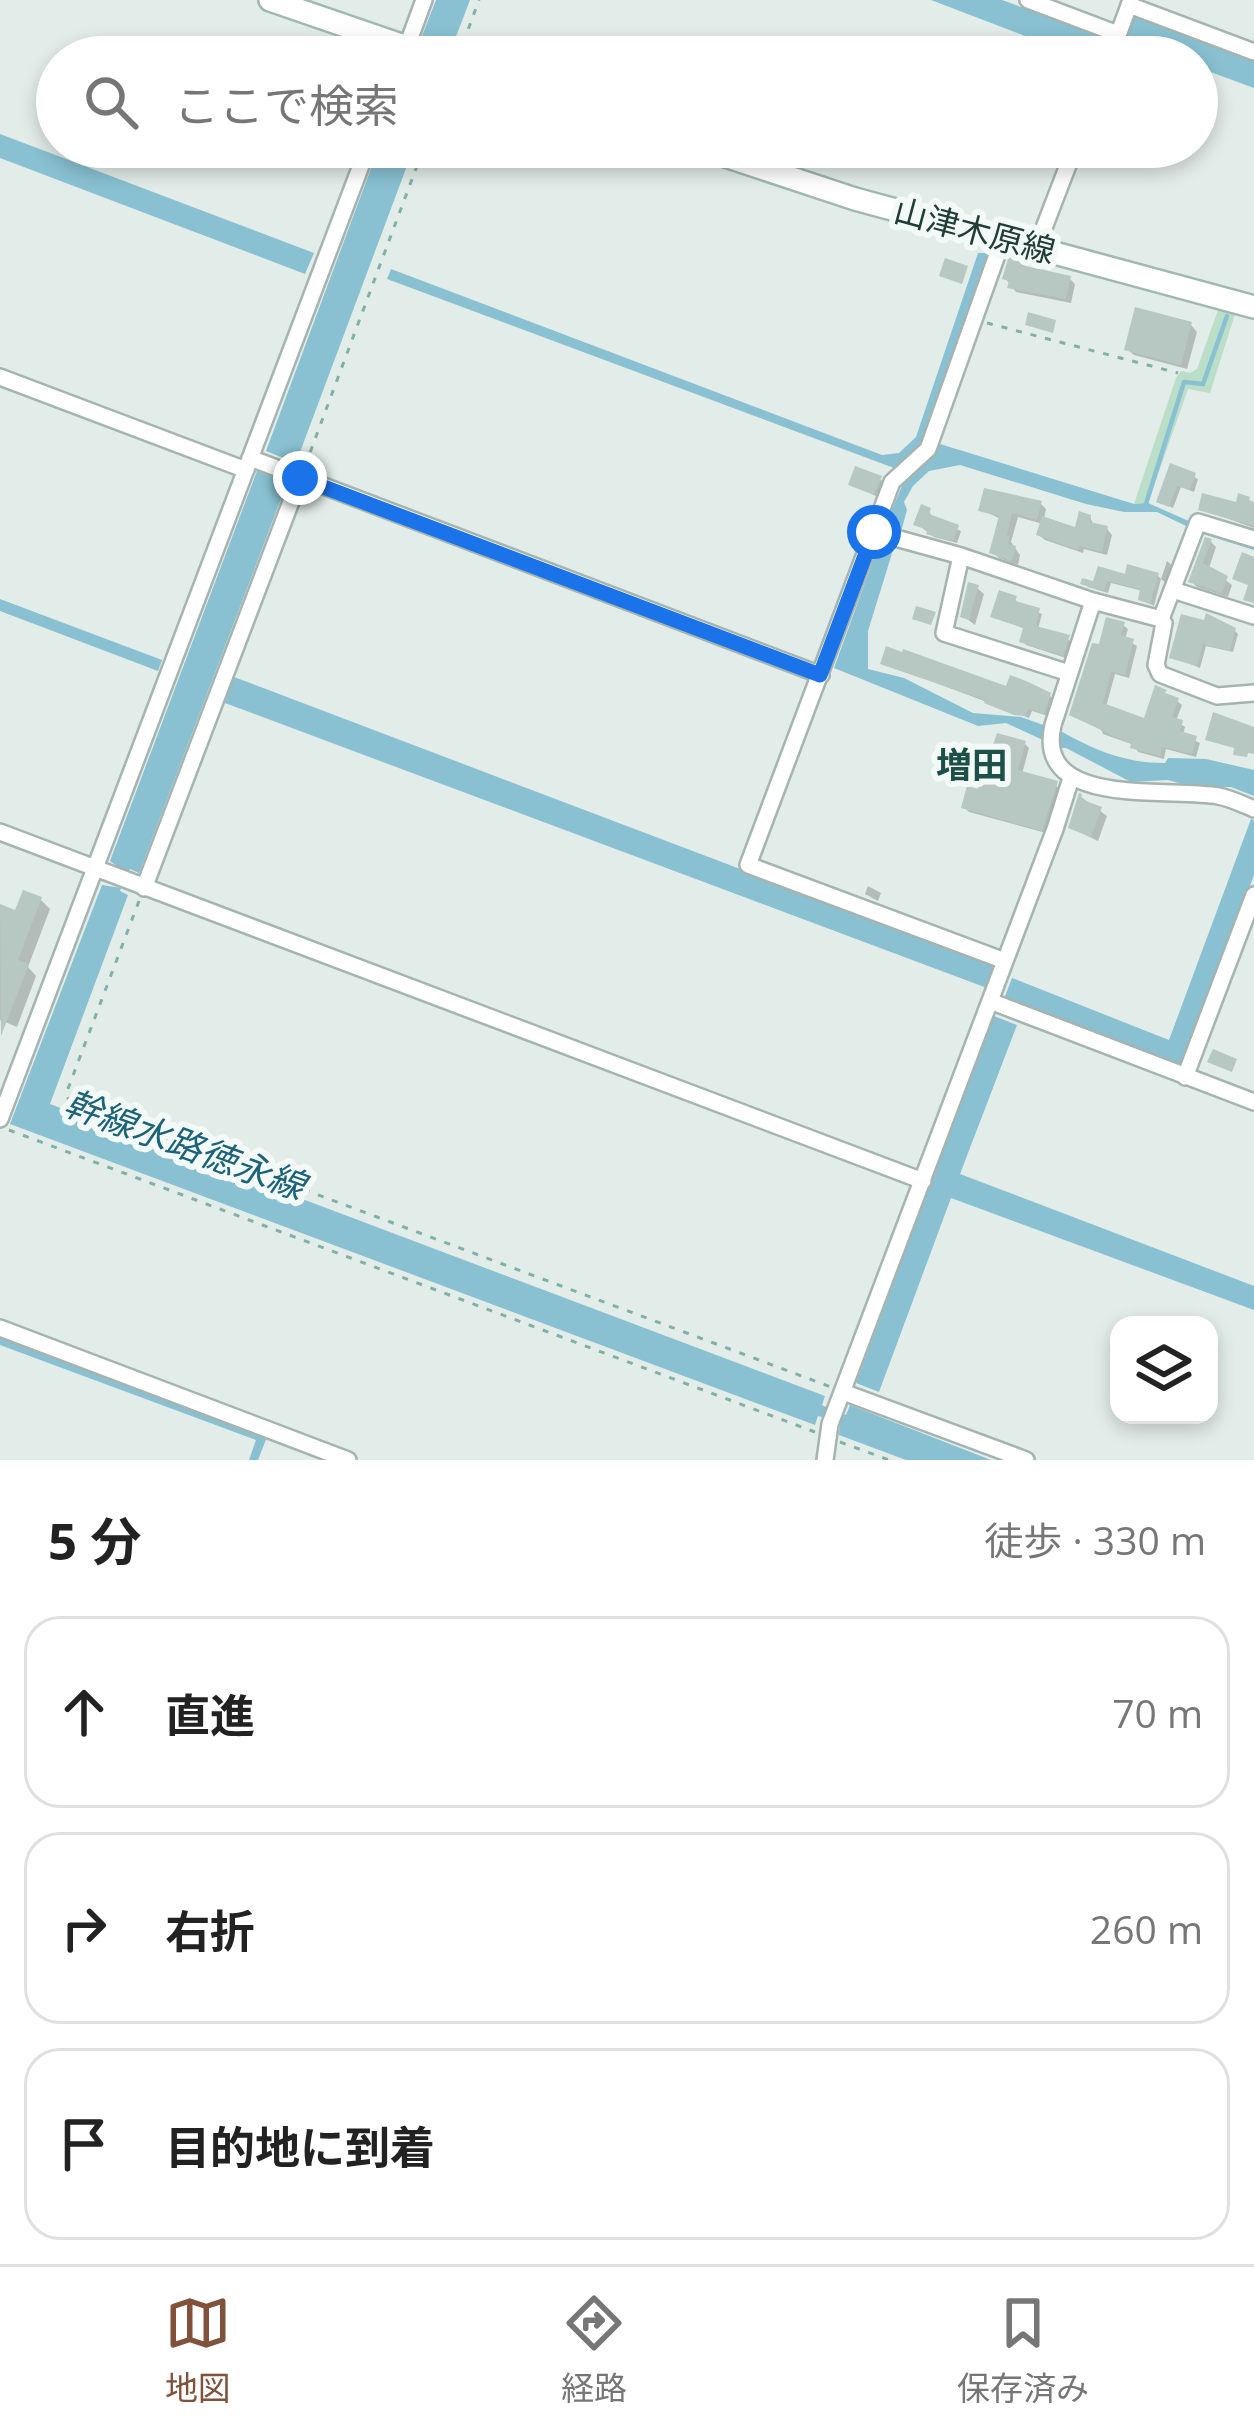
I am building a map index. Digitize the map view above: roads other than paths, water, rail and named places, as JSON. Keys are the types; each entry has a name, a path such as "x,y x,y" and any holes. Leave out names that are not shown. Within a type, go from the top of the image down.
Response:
{"street":[{"path":"270,0 370,36"},
{"path":"419,36 424,0"},
{"path":"1028,0 1118,34 1130,3 1214,36"},
{"path":"1218,38 1254,52"},
{"path":"0,1123 94,868 254,464 360,168"},
{"name":"山津木原線","path":"761,168 855,199 1254,308"},
{"path":"1037,246 1067,168"},
{"path":"1004,238 928,449 892,482 748,865 1005,961"},
{"path":"0,377 292,475 820,675"},
{"path":"128,881 292,475"},
{"path":"1161,619 1195,527 1254,538"},
{"path":"874,532 1161,619 1165,623 1156,665 1160,674 1217,696 1254,693"},
{"path":"962,556 944,633 1069,673"},
{"path":"1173,590 1254,616"},
{"path":"1093,601 1048,745 1071,778 1099,789 1222,796 1254,809"},
{"path":"825,1460 834,1415 1071,778"},
{"path":"0,832 923,1181"},
{"path":"1185,1077 1254,897"},
{"path":"990,1001 1254,1102"},
{"path":"0,1328 348,1460"},
{"path":"834,1415 1026,1460"}],"water":[{"path":"436,0 470,0 456,36 422,36"},
{"path":"931,0 1002,0 1100,36 1025,36"},
{"path":"1135,15 1191,36 1127,36"},
{"path":"1218,46 1254,60 1254,88 1218,75"},
{"path":"0,134 36,148 36,168 90,168 314,253 305,274 0,158"},
{"path":"371,168 406,168 296,463 266,451"},
{"path":"978,253 988,253 924,441 894,468 387,279 391,269 882,455 899,453 916,437"},
{"path":"940,444 1134,504 1148,503 1209,530 1254,543 1254,550 1203,534 1157,512 1124,512 1086,504 960,465 929,471 904,502 907,510 901,532 885,526 902,486 935,455"},
{"path":"257,471 287,483 139,873 130,869 128,875 110,861"},
{"path":"879,544 893,550 868,631 868,669 904,678 973,713 1021,717 1046,726 1045,741 1006,723 978,726 834,668"},
{"path":"0,599 162,660 158,671 0,611"},
{"path":"234,677 996,966 987,988 225,703"},
{"path":"1059,730 1136,761 1206,759 1254,770 1254,796 1231,787 1192,787 1168,780 1131,782 1066,748 1057,748"},
{"path":"1251,819 1254,875 1183,1069 1004,999 1012,978 1169,1040"},
{"path":"102,885 121,888 128,895 50,1104 825,1396 825,1418 818,1416 815,1425 10,1124"},
{"path":"994,1016 1017,1025 960,1174 1254,1286 1254,1310 951,1198 879,1392 856,1383"},
{"path":"0,1336 267,1437 258,1460 249,1460 256,1440 0,1345"},
{"path":"850,1405 991,1460 906,1460 839,1435 841,1413 846,1415"}],"waterway":[{"path":"1145,507 1184,382 1203,384 1227,316"}],"district":[{"name":"増田","path":"972,764"}],"water label":[{"name":"幹線水路徳永線","path":"185,1144"}]}
